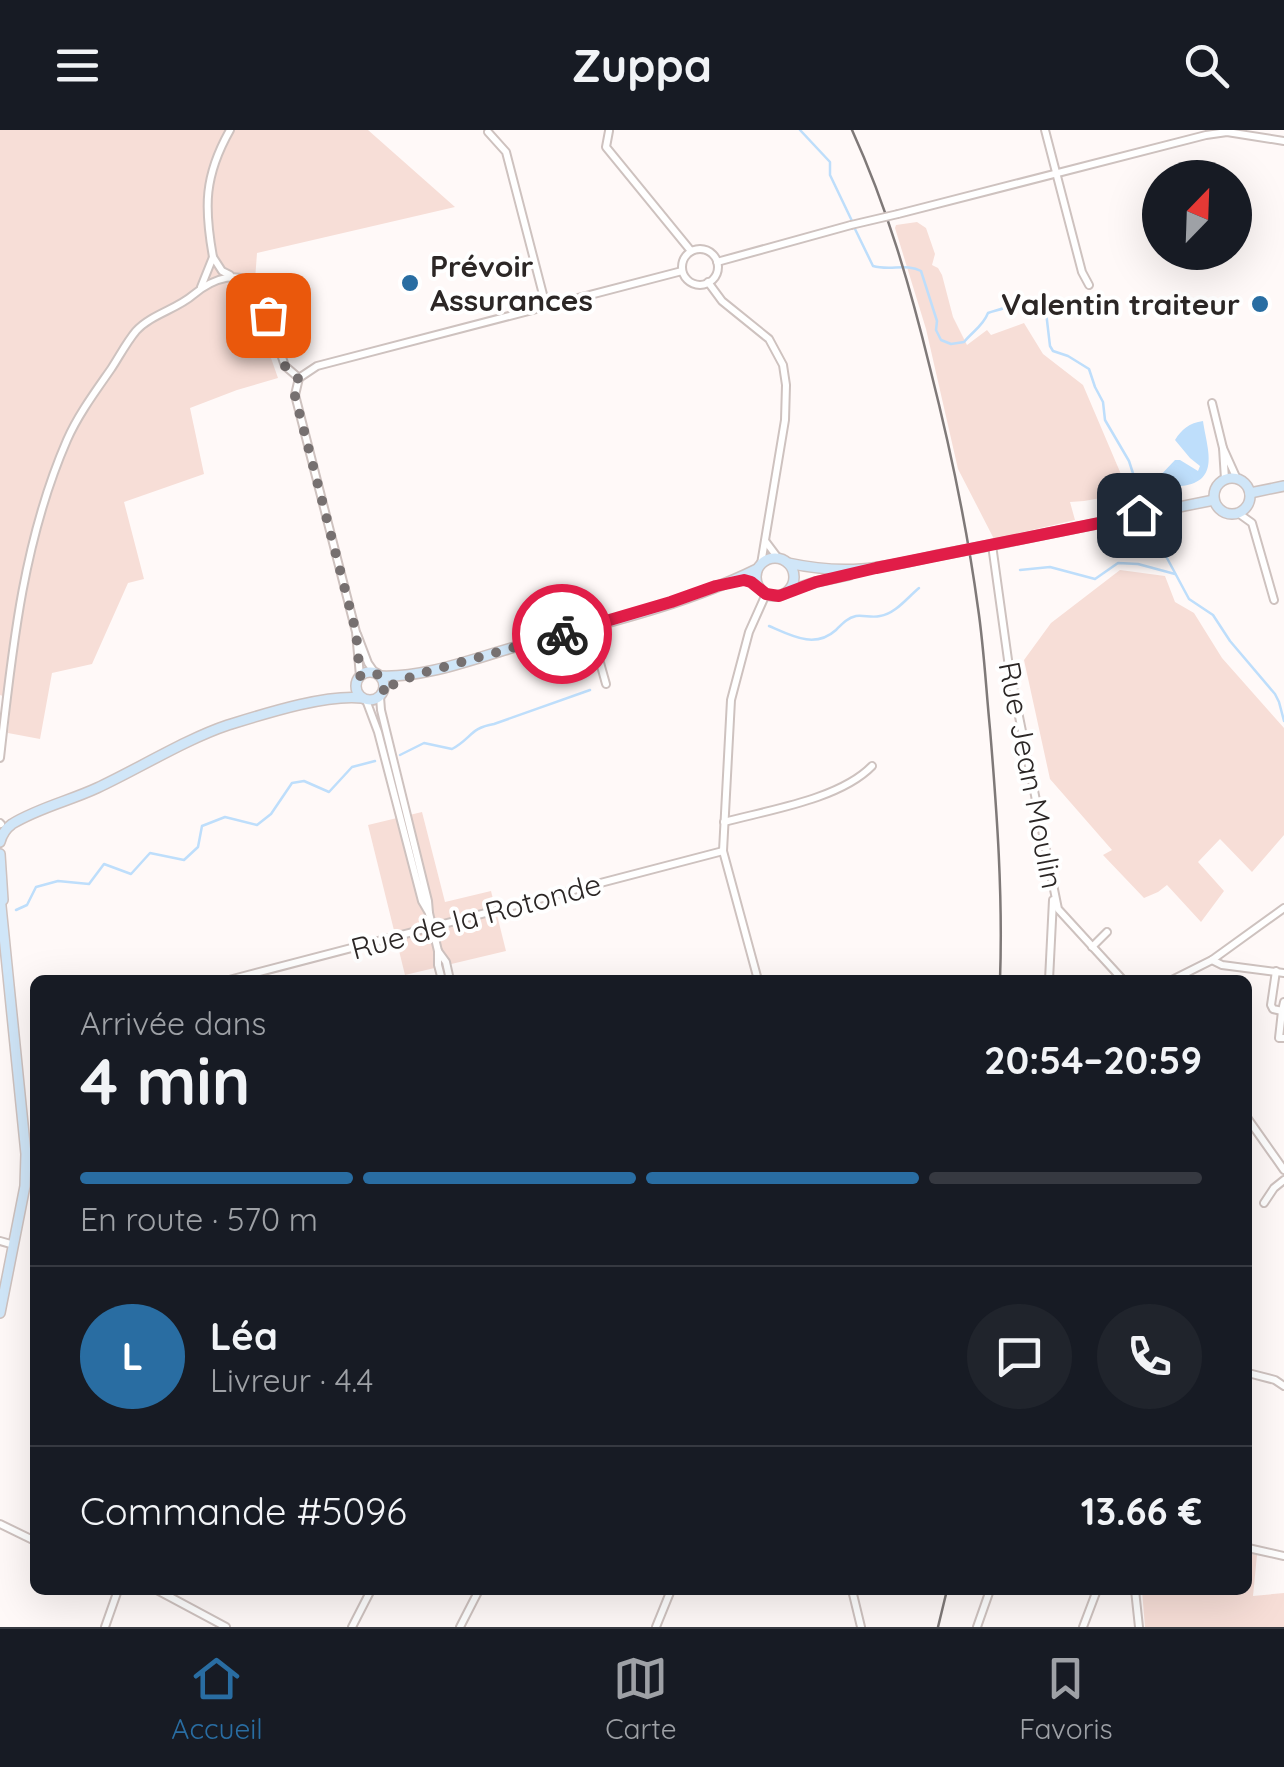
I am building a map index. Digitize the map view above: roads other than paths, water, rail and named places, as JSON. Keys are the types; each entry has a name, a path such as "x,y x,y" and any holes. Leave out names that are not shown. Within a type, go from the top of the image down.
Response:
{"street":[{"path":"230,130 207,190 213,258 232,277"},
{"path":"1045,130 1082,272 1089,285"},
{"path":"609,131 606,147 691,251"},
{"path":"488,132 506,152 546,306"},
{"path":"717,262 1206,135 1227,132 1284,143"},
{"path":"708,250 717,262 717,272 708,282 693,283 682,271 682,261 691,251 708,250"},
{"path":"200,288 213,258"},
{"path":"441,975 428,901 381,710 384,684 368,662 356,632 295,396 298,378 316,366 682,271"},
{"path":"0,758 20,594 48,494 80,415 138,328 222,278 253,282 260,290 285,366 298,378"},
{"path":"708,282 722,301 768,339 782,365 786,385 785,420 756,578 762,590 731,700 724,822 723,851 757,975"},
{"path":"1212,403 1223,448 1237,479"},
{"path":"1223,448 1225,479"},
{"path":"1225,479 1237,479 1250,493 1248,505 1238,513 1226,514 1216,506 1214,490 1225,479"},
{"path":"1250,493 1284,486"},
{"path":"2,829 77,798 225,726 347,696 375,700 396,682 590,627 716,586 744,580 779,596 816,582 876,568 1214,500"},
{"path":"1238,513 1252,523 1274,600"},
{"path":"765,540 794,575 788,591"},
{"name":"Rue Jean Moulin","path":"992,546 1012,686 1058,910 1118,975"},
{"path":"716,586 766,560 836,571 876,568"},
{"path":"590,627 606,684"},
{"path":"356,632 356,692 364,699 378,732 422,901 429,914"},
{"path":"321,701 368,672 395,676 426,672"},
{"path":"724,822 837,791 861,778 872,766"},
{"name":"Rue de la Rotonde","path":"248,975 723,851"},
{"path":"0,854 2,913"},
{"path":"1048,975 1053,889"},
{"path":"0,896 26,1154 24,1186 0,1313"},
{"path":"1182,975 1212,960 1284,908"},
{"path":"1092,946 1107,932"},
{"path":"438,951 449,975"},
{"path":"1212,960 1222,965 1280,972 1271,1005 1282,1011"},
{"path":"1284,1002 1279,1038 1284,1038"},
{"path":"1252,1125 1284,1170"},
{"path":"1264,1203 1284,1180"},
{"path":"0,1241 14,1245"},
{"path":"1252,1374 1284,1386"},
{"path":"0,1524 30,1539"},
{"path":"1252,1549 1284,1556"},
{"path":"104,1627 116,1595"},
{"path":"166,1595 226,1627"},
{"path":"352,1627 368,1595"},
{"path":"460,1627 476,1595"},
{"path":"656,1627 669,1595"},
{"path":"853,1595 860,1627"},
{"path":"977,1627 988,1595"},
{"path":"1083,1627 1095,1595"},
{"path":"1136,1595 1139,1627"}],"water":[{"path":"1203,421 1207,471 1194,483 1157,486 1157,479 1175,460 1198,471 1200,466 1175,440 1186,427"}],"waterway":[{"path":"800,130 830,162 830,175 852,221"},
{"path":"855,229 873,266 921,271 937,321 936,330 941,340 951,344 964,342 988,313 1026,299 1042,302 1050,346 1089,369 1103,402 1105,420 1129,461 1147,506"},
{"path":"1149,518 1189,599 1213,615 1275,694 1284,721"},
{"path":"1020,570 1050,567 1095,579 1118,563 1175,574"},
{"path":"769,626 803,639 820,639 853,617 877,617 891,612 919,588"},
{"path":"400,755 424,743 452,749 480,728 590,690"},
{"path":"16,910 27,905 36,887 58,881 89,884 104,864 131,874 150,853 184,860 198,847 202,826 225,817 257,825 271,814 292,783 304,781 329,792 352,767 375,761"}],"railway":[{"path":"852,130 887,218 914,307 969,547 982,638 995,792 1000,975"},
{"path":"938,1627 946,1595"}],"place":[{"name":"Prévoir Assurances","path":"410,283"},
{"name":"Valentin traiteur","path":"1260,304"}]}
